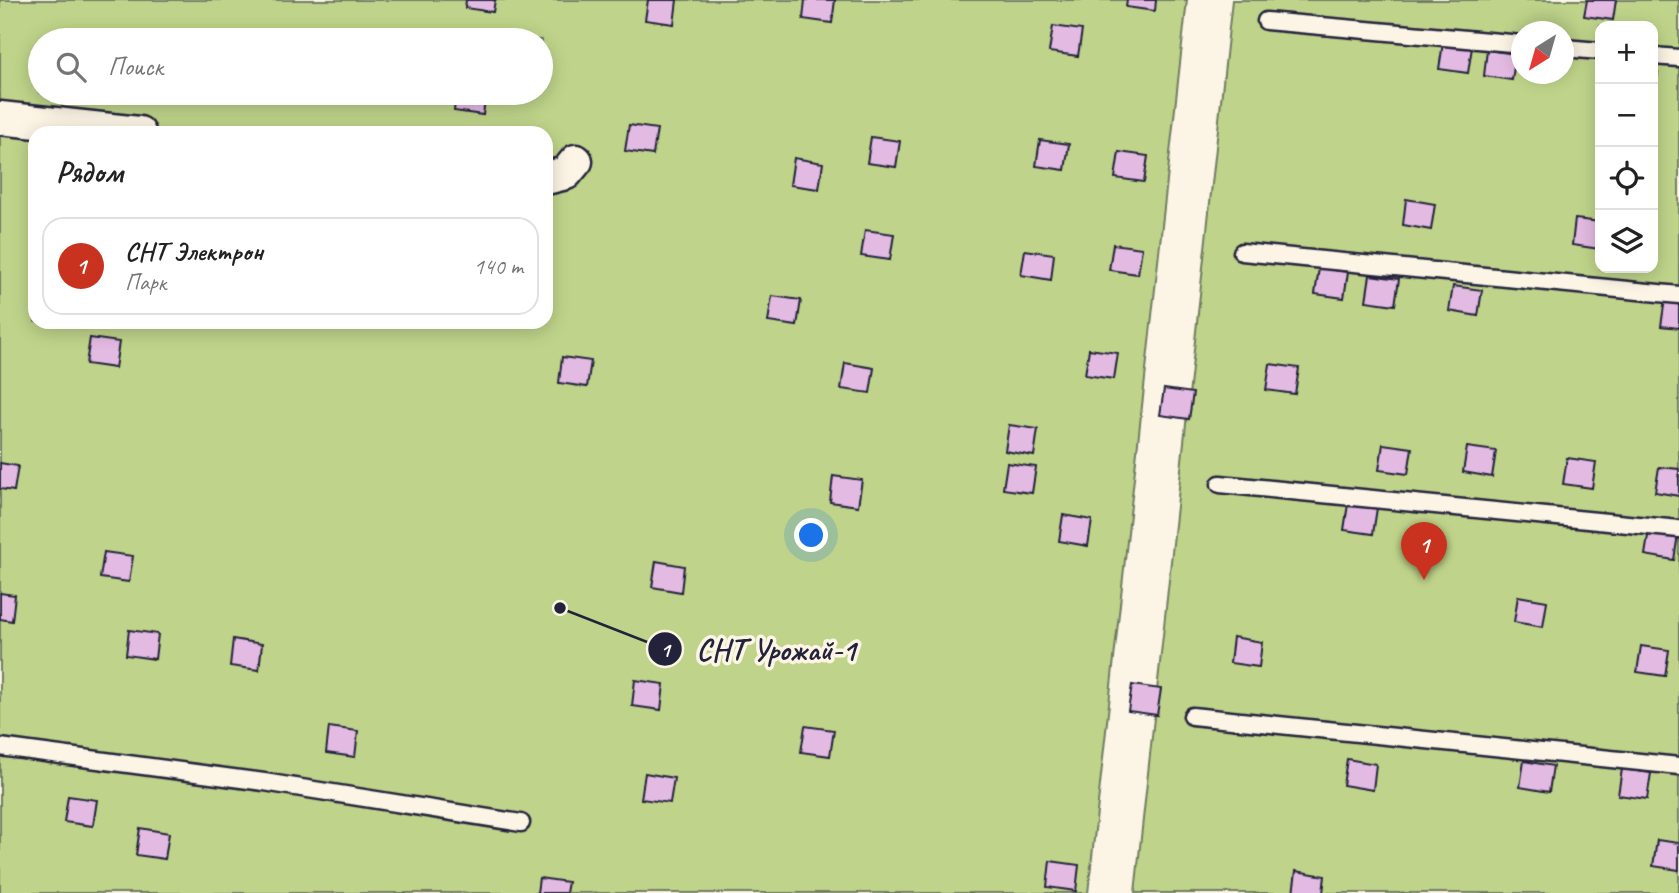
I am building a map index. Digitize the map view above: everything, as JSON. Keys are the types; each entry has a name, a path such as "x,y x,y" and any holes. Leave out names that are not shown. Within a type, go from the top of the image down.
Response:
{"street":[{"path":"0,118 74,126"},
{"path":"553,176 566,173 576,161"}],"lane":[{"path":"1266,21 1511,43"},
{"path":"1574,49 1595,51"},
{"path":"1658,56 1679,58"},
{"path":"1242,252 1679,295"},
{"path":"1220,484 1679,529"},
{"path":"1192,716 1679,766"},
{"path":"0,747 264,782 521,823"}],"green space":[{"path":"0,0 1187,0 1088,893 0,893"},
{"path":"1232,0 1679,0 1679,893 1135,893"}],"building":[{"path":"466,0 495,0 493,12 465,8"},
{"path":"648,0 677,0 674,24 645,20"},
{"path":"805,0 835,0 832,23 803,19"},
{"path":"1127,0 1156,0 1155,11 1126,7"},
{"path":"1587,0 1616,0 1613,20 1584,16"},
{"path":"1053,26 1082,30 1078,56 1049,52"},
{"path":"1443,43 1472,47 1468,73 1439,69"},
{"path":"1487,50 1511,53 1511,80 1484,76"},
{"path":"455,105 484,105 483,115 454,111"},
{"path":"629,125 657,129 653,155 625,151"},
{"path":"871,137 900,141 896,167 867,163"},
{"path":"1040,140 1069,144 1065,170 1036,166"},
{"path":"1119,152 1148,156 1144,182 1115,178"},
{"path":"794,158 823,163 819,189 790,185"},
{"path":"1406,199 1435,204 1431,230 1403,225"},
{"path":"1575,219 1595,221 1595,248 1572,245"},
{"path":"865,230 894,234 890,260 861,256"},
{"path":"1113,244 1142,248 1138,274 1109,270"},
{"path":"1025,250 1054,254 1051,280 1021,275"},
{"path":"1319,268 1348,272 1344,298 1315,294"},
{"path":"1370,275 1399,279 1395,305 1366,301"},
{"path":"1453,286 1482,290 1478,316 1449,311"},
{"path":"772,296 801,300 797,326 768,322"},
{"path":"1665,299 1679,302 1679,328 1661,326"},
{"path":"90,338 119,342 115,368 86,364"},
{"path":"1089,349 1118,353 1114,379 1085,375"},
{"path":"562,357 591,361 587,387 559,383"},
{"path":"845,363 874,368 870,393 841,389"},
{"path":"1270,364 1299,368 1295,394 1266,390"},
{"path":"1164,389 1193,393 1189,419 1160,415"},
{"path":"1009,425 1038,429 1034,456 1005,451"},
{"path":"1383,444 1412,448 1408,474 1379,470"},
{"path":"1467,447 1496,451 1492,477 1463,472"},
{"path":"1567,458 1596,462 1592,488 1563,484"},
{"path":"0,463 18,466 14,491 0,489"},
{"path":"1007,463 1036,467 1032,493 1003,489"},
{"path":"1659,467 1679,469 1679,496 1655,492"},
{"path":"833,476 862,480 858,506 830,502"},
{"path":"1348,504 1377,508 1373,534 1344,530"},
{"path":"1063,515 1092,520 1088,546 1059,541"},
{"path":"1649,530 1678,534 1674,560 1645,555"},
{"path":"104,552 133,556 129,582 100,578"},
{"path":"656,561 684,566 681,592 652,587"},
{"path":"0,593 15,595 12,621 0,619"},
{"path":"1518,596 1547,601 1543,627 1514,622"},
{"path":"129,630 158,634 155,659 126,655"},
{"path":"1233,637 1262,642 1259,667 1230,663"},
{"path":"233,639 262,644 259,670 230,666"},
{"path":"1641,646 1669,650 1665,676 1637,672"},
{"path":"635,680 664,684 661,710 632,706"},
{"path":"1132,685 1161,689 1157,715 1128,711"},
{"path":"805,726 834,730 830,756 801,752"},
{"path":"329,727 358,731 355,757 326,753"},
{"path":"1347,759 1376,764 1373,790 1343,785"},
{"path":"1524,761 1553,766 1549,792 1520,787"},
{"path":"1622,769 1651,773 1647,799 1618,795"},
{"path":"645,773 674,778 670,803 641,799"},
{"path":"68,796 97,800 93,826 64,822"},
{"path":"140,828 169,833 165,859 136,855"},
{"path":"1657,840 1679,843 1679,870 1653,866"},
{"path":"1050,861 1079,865 1076,891 1047,887"},
{"path":"1296,871 1325,876 1323,893 1293,893"},
{"path":"539,878 568,882 566,893 537,893"}],"place":[{"name":"СНТ Электрон","path":"1424,580"},
{"name":"СНТ Урожай-1","path":"560,608"}]}
